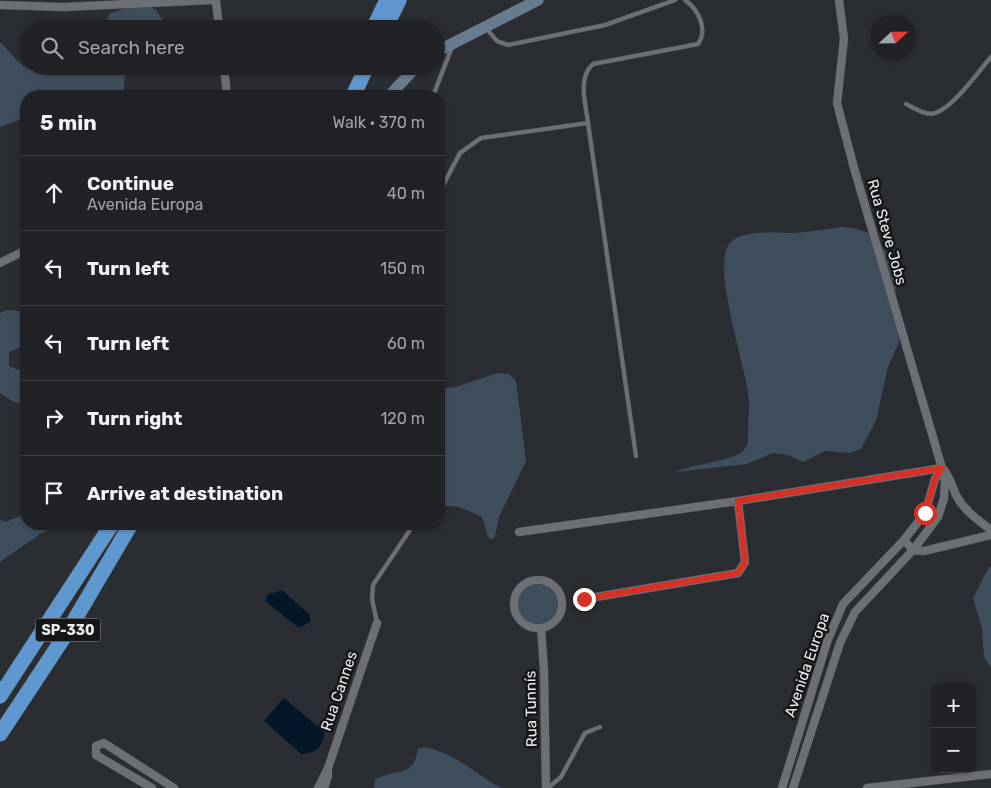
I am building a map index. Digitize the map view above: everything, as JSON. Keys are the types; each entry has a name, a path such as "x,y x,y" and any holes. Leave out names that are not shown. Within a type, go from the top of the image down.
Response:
{"highway":[{"path":"377,20 387,0"},
{"path":"389,20 399,0"},
{"path":"345,90 352,75"},
{"path":"356,90 363,75"},
{"name":"SP-330","path":"0,696 108,530"},
{"name":"SP-330","path":"0,734 68,631 127,530"}],"main road":[{"path":"445,48 538,0"},
{"path":"394,90 408,75"}],"street":[{"path":"0,5 64,7 215,0 218,20"},
{"name":"Rua Steve Jobs","path":"839,0 844,39 837,103 854,168 942,468"},
{"path":"225,75 226,90"},
{"path":"0,263 20,253"},
{"path":"519,532 738,501 942,468 949,476 957,497 967,511 991,530"},
{"name":"Avenida Europa","path":"782,788 827,642 843,604 904,540 925,513 935,479 942,468"},
{"name":"Avenida Europa","path":"793,788 840,643 855,612 913,550 938,517 944,498 945,482 942,468"},
{"path":"584,599 738,573 745,562 738,501"},
{"path":"904,540 913,550 930,550 991,536"},
{"path":"538,580 553,586 561,599 562,607 555,621 541,628 525,625 515,613 514,606 518,590 530,581 538,580"},
{"name":"Rua Cannes","path":"318,788 326,773 377,623"},
{"name":"Rua Tunnís","path":"541,628 547,788"},
{"path":"152,788 96,755 96,746 104,743 174,788"},
{"path":"312,788 326,773"},
{"path":"326,773 330,788"},
{"name":"Rua Cannes","path":"324,788 326,773"},
{"path":"867,788 991,774"}],"lane":[{"path":"485,27 497,41 508,45 605,25 676,0"},
{"path":"636,456 588,123 584,83 586,70 593,64 698,44 704,36 704,27 691,4 685,0"},
{"path":"445,66 454,43"},
{"path":"906,104 920,111 935,114 949,105 991,57"},
{"path":"435,90 441,75"},
{"path":"445,181 460,153 481,138 588,123"},
{"path":"377,623 372,599 373,585 410,530"},
{"path":"547,788 561,777 585,733 600,727"}],"shaded area":[{"path":"142,3 156,10 162,20 106,20 111,13"},
{"path":"0,42 20,62 20,75 126,75 124,90 20,90 20,119 0,127"},
{"path":"842,227 853,228 869,234 880,244 897,267 895,305 899,342 888,367 876,420 861,449 850,453 825,451 803,462 788,455 773,453 747,464 675,472 731,457 743,451 747,444 749,399 731,318 724,272 725,255 730,243 751,234 769,232 793,233"},
{"path":"7,310 20,311 20,347 9,352 9,366 20,371 20,403 14,402 0,393 0,313"},
{"path":"498,373 509,374 516,381 526,461 499,517 495,536 492,540 488,537 482,517 460,507 445,506 445,388 456,387"},
{"path":"20,516 20,530 49,530 40,534 0,562 0,520 6,522"},
{"path":"989,567 991,567 991,668 984,657 982,629 973,598"},
{"path":"541,583 549,586 555,592 558,604 555,616 549,622 533,625 525,622 519,616 516,600 519,592 525,586"},
{"path":"282,590 310,615 310,622 299,628 266,602 267,595"},
{"path":"284,698 325,733 320,746 315,751 301,754 264,721"},
{"path":"424,747 455,758 501,788 374,788 375,780 382,776 407,769 412,765 418,749"}],"route":[{"path":"584,599 738,573 743,569 745,562 738,501 942,468 935,479 925,513"}]}
